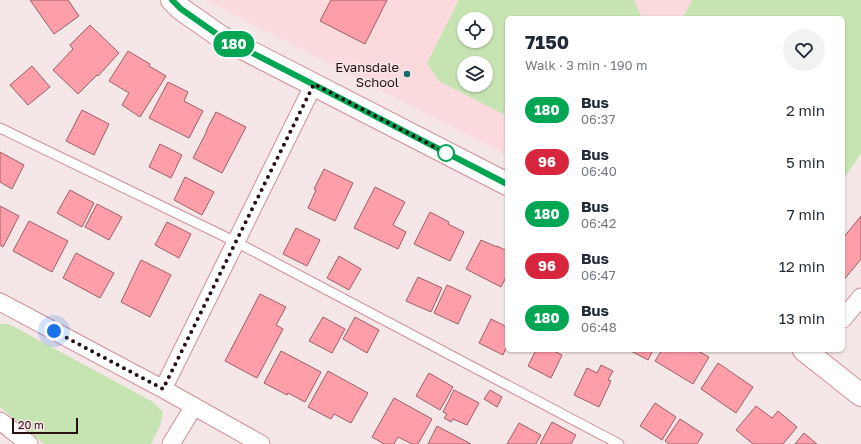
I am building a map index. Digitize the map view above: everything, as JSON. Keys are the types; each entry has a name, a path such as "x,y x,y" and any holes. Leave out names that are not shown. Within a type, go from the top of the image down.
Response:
{"street":[{"path":"172,0 181,9 221,37 505,183"},
{"path":"163,389 314,84"},
{"path":"845,317 861,298"},
{"path":"0,302 163,389 261,444"},
{"path":"811,352 861,395"},
{"path":"171,444 194,406"},
{"path":"0,421 29,444"}],"lane":[{"path":"0,128 236,242 619,444"}],"shaded area":[{"name":"Evansdale School","path":"206,0 692,0 684,16 505,16 505,154"}],"green space":[{"path":"459,0 634,0 641,16 505,16 505,115 460,92 493,92 493,56 457,56 457,90 439,81 427,63"},
{"path":"692,0 861,0 861,153 845,177 845,16 684,16"},
{"path":"0,324 9,324 153,402 163,412 160,426 151,444 44,444 0,407"}],"building":[{"path":"30,0 68,0 79,16 54,34"},
{"path":"331,0 387,0 365,44 320,21"},
{"path":"90,25 119,53 98,76 97,75 78,94 53,70 73,49 70,45"},
{"path":"128,51 150,64 149,66 166,76 140,117 122,105 129,93 109,81"},
{"path":"32,66 50,87 28,105 10,85"},
{"path":"168,82 188,92 184,101 203,111 189,138 149,118"},
{"path":"82,110 109,124 94,155 66,141"},
{"path":"216,112 246,127 222,173 193,158"},
{"path":"160,144 182,155 171,178 149,167"},
{"path":"0,152 24,165 12,189 0,182"},
{"path":"324,169 353,183 335,221 308,208 316,190 314,189"},
{"path":"185,177 214,192 202,215 174,200"},
{"path":"375,187 405,202 393,225 406,232 398,249 354,228"},
{"path":"70,190 94,203 82,227 57,213"},
{"path":"97,204 122,217 109,240 85,227"},
{"path":"0,206 19,216 3,247 0,245"},
{"path":"430,212 449,222 448,224 464,232 450,261 414,244"},
{"path":"861,216 861,259 845,279 845,236"},
{"path":"29,221 68,241 52,272 13,251"},
{"path":"167,222 191,234 179,258 155,245"},
{"path":"296,228 320,240 307,266 283,254"},
{"path":"481,240 505,250 505,279 501,287 466,269"},
{"path":"76,253 114,273 100,298 63,278"},
{"path":"339,256 361,269 349,290 327,278"},
{"path":"141,260 171,275 150,317 121,302"},
{"path":"418,277 442,288 431,312 406,301"},
{"path":"447,285 471,296 458,324 434,313"},
{"path":"260,294 286,307 276,325 283,329 257,378 225,361"},
{"path":"323,317 345,329 332,353 309,341"},
{"path":"355,317 379,330 367,353 343,339"},
{"path":"491,319 505,326 505,350 503,355 479,343"},
{"path":"281,351 321,372 305,402 288,393 287,395 264,383"},
{"path":"535,352 556,352 562,355 551,378 528,366"},
{"path":"633,352 652,352 648,360"},
{"path":"661,352 700,352 709,357 693,384 655,361"},
{"path":"718,363 753,387 736,413 701,389"},
{"path":"601,365 613,371 608,380 611,381 599,407 574,395 587,368 597,373"},
{"path":"328,371 368,393 351,423 334,414 331,419 308,407"},
{"path":"429,373 453,387 440,410 416,396"},
{"path":"454,390 479,403 467,425 453,419 451,422 444,418 447,414 443,412"},
{"path":"490,390 502,397 497,407 484,399"},
{"path":"394,398 432,419 418,444 412,444 398,437 394,444 384,444 372,437"},
{"path":"655,403 676,417 662,440 640,426"},
{"path":"756,406 772,418 778,411 797,427 783,444 753,444 736,430"},
{"path":"680,419 703,434 697,444 669,444 665,441"},
{"path":"552,422 576,435 571,444 540,444"},
{"path":"519,423 541,435 536,444 507,444"},
{"path":"437,426 471,444 428,444"},
{"path":"804,433 817,444 795,444"}],"bus line":[{"name":"180","path":"172,0 181,9 221,37 505,183"}],"place":[{"name":"Evansdale School","path":"407,74"}],"route":[{"path":"54,331 163,389 314,84 452,156 446,153"}]}
